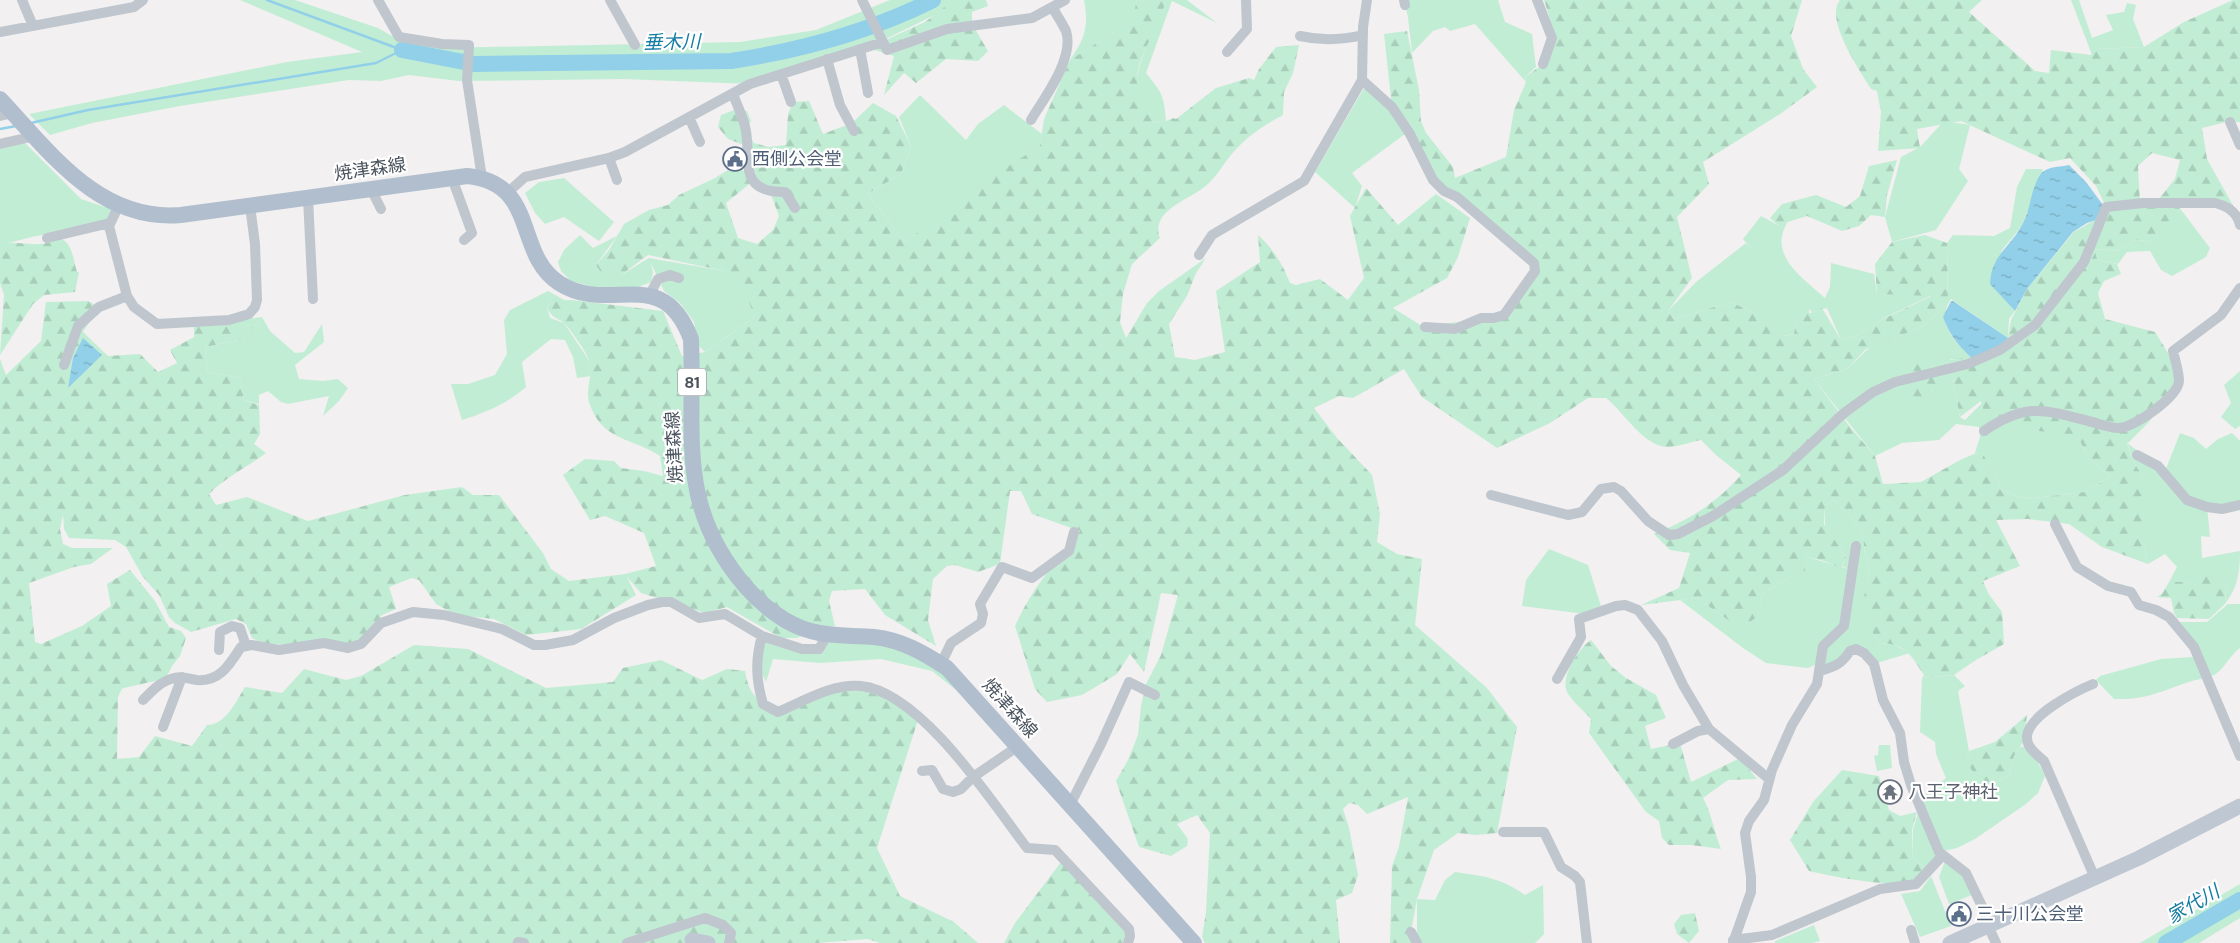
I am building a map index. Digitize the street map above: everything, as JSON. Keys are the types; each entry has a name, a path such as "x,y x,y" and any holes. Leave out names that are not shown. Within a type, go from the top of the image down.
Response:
{"main road":[{"name":"焼津森線","path":"0,99 9,114 36,136 59,164 92,192 134,211 166,217 467,176 482,178 497,184 516,204 540,262 556,281 575,292 602,295 649,296 667,302 677,310 685,323 691,339 692,456 698,501 716,545 738,578 767,607 794,625 827,636 873,637 892,640 912,646 941,664 1194,943"}],"street":[{"path":"22,0 33,26"},
{"path":"0,32 134,7 143,0"},
{"path":"378,0 399,37 442,44 470,45 467,80 482,178"},
{"path":"610,0 635,45"},
{"path":"864,4 887,50 947,28 1032,18 1065,0"},
{"path":"1227,52 1247,29 1246,0"},
{"path":"1199,255 1212,236 1304,181 1362,80 1363,34 1367,0"},
{"path":"1537,0 1552,38 1543,64"},
{"path":"1031,120 1055,81 1066,56 1068,40 1066,31 1052,7"},
{"path":"1300,36 1343,40 1363,34"},
{"path":"506,193 525,177 609,158 750,84 883,42"},
{"path":"860,49 868,93"},
{"path":"827,59 840,105 854,131"},
{"path":"781,74 790,102"},
{"path":"1362,80 1392,107 1410,134 1433,180 1444,191 1457,197 1534,263 1535,271 1504,315 1494,318 1481,318 1454,329 1425,327"},
{"path":"733,94 746,130 748,172 753,181 770,192 785,192 795,208"},
{"path":"689,117 700,142"},
{"path":"2230,122 2240,145"},
{"path":"0,144 36,136"},
{"path":"609,158 617,180"},
{"path":"452,178 472,233 464,240"},
{"path":"371,190 381,209"},
{"path":"308,198 312,299"},
{"path":"1491,496 1568,515 1582,512 1601,489 1614,487 1621,491 1654,525 1669,535 1678,534 1713,516 1783,470 1844,413 1873,392 1895,382 1968,364 2000,350 2035,325 2084,262 2106,207 2143,203 2215,203 2224,205 2232,210 2240,225"},
{"path":"119,205 110,223 126,296 134,308 157,324 229,320 249,314 255,307 257,300 255,244 250,206"},
{"path":"47,238 110,223"},
{"path":"649,296 658,279 670,275 679,278"},
{"path":"1984,431 2004,418 2022,412 2038,411 2057,413 2118,428 2130,426 2174,393 2179,382 2173,351 2222,315 2240,288"},
{"path":"64,365 78,326 99,308 126,296"},
{"path":"2138,455 2158,466 2188,500 2206,507 2222,509 2240,505"},
{"path":"2055,524 2077,567 2108,586 2131,592 2139,606 2156,610 2169,616 2194,647 2202,672 2240,756"},
{"path":"941,664 951,643 981,623 983,614 980,604 1002,566 1032,578 1069,550 1074,532"},
{"path":"1856,546 1844,625 1823,646 1817,684 1792,725 1769,779 1764,800 1749,821 1745,833 1751,878 1750,892 1733,942 1772,935 1880,889 1916,884 1944,855"},
{"path":"143,700 170,679 182,677 207,680 217,677 225,670 241,647 252,645 279,650 324,643 348,648 361,644 381,623 413,612 444,615 502,630 534,644 545,645 573,640 614,618 648,605 662,602 671,602 699,618 725,614 762,636 802,648 819,649 827,636"},
{"path":"1557,679 1581,637 1579,619 1616,606 1625,606 1638,610 1662,641 1683,685 1709,729 1769,779"},
{"path":"219,650 220,632 232,626 240,628 246,646"},
{"path":"762,636 757,654 756,670 763,704 778,712 828,690 860,685 896,698 928,724 1027,848 1055,850 1129,929 1128,943"},
{"path":"1819,671 1836,666 1845,660 1850,651 1856,649 1864,653 1874,664 1883,700 1900,733 1904,762 1911,785 1939,852 1966,873 1996,943"},
{"path":"163,727 182,677"},
{"path":"1070,805 1130,682 1155,695"},
{"path":"2093,684 2076,691 2038,717 2027,735 2028,743 2034,752 2044,760 2095,878"},
{"path":"1673,744 1698,731 1709,729"},
{"path":"922,771 932,770 943,789 953,792 961,789 972,777 1018,747"},
{"path":"1950,943 2139,858 2240,806"},
{"path":"1503,832 1544,832 1562,867 1576,876 1580,882 1587,943"},
{"path":"627,943 706,918 723,925 731,933 729,943"},
{"path":"1911,930 1915,943"},
{"path":"1411,932 1417,943"},
{"path":"688,942 708,943"}],"green space":[{"path":"240,0 295,0 378,28 392,36 440,48 740,42 816,30 890,0 958,0 937,14 869,47 751,84 623,79 459,81 409,75 381,81 349,80 180,106 92,123 50,135 29,114 287,62 362,52"},
{"path":"954,0 986,0 988,6 972,12 972,24 988,51 978,61 946,59 916,83 904,73 884,95 894,56 868,48 925,22"},
{"path":"1084,0 1137,0 1133,21 1070,60 1082,39 1086,25"},
{"path":"1137,0 1166,0 1140,62 1137,76 1138,91 1143,106 1154,123 1173,118 1176,119 1216,88 1249,78 1254,80 1259,69 1276,47 1299,45 1293,73 1284,92 1283,115 1261,128 1243,142 1207,185 1167,211 1159,224 1158,233 1160,238 1132,264 1123,294 1120,322 1126,338 1147,303 1159,291 1206,258 1196,273 1187,296 1169,324 1175,357 1195,360 1225,352 1216,291 1260,262 1258,235 1277,257 1290,283 1296,285 1320,279 1348,300 1364,278 1350,216 1366,188 1398,225 1436,194 1470,218 1458,257 1447,278 1393,308 1422,326 1494,318 1504,315 1534,263 1437,184 1392,107 1384,34 1407,31 1419,90 1421,121 1426,133 1453,167 1455,178 1506,157 1514,110 1526,82 1525,77 1543,64 1556,37 1544,0 1802,0 1791,36 1803,69 1817,87 1780,114 1703,162 1709,184 1677,217 1692,278 1668,311 1674,319 1731,302 1750,311 1783,336 1794,334 1796,319 1822,308 1841,340 1854,337 1881,320 1931,296 1877,294 1875,264 1892,242 1925,235 1947,243 1948,304 1924,326 1866,349 1847,369 1814,379 1850,427 1875,456 1883,484 1921,482 1960,460 1981,451 1996,476 2001,490 2026,499 2085,492 2111,476 2088,458 2079,439 2000,423 1986,415 1981,401 1960,417 1953,380 1920,398 1905,401 1896,400 1887,379 1912,365 1964,358 1978,362 2008,338 2011,320 2027,289 2074,232 2102,216 2106,207 2096,186 2070,158 2050,162 1961,121 1917,129 1920,148 1878,151 1881,112 1877,91 1871,89 1845,45 1840,32 1836,9 1840,0 1982,0 1969,12 2035,71 2049,73 2051,50 2091,55 2097,49 2144,47 2184,22 2233,0 2240,0 2240,122 2226,122 2202,128 2207,159 2235,209 2186,198 2159,199 2175,179 2180,160 2152,153 2138,166 2140,203 2176,204 2182,211 2170,230 2153,242 2137,240 2117,251 2094,249 2097,259 2117,264 2121,274 2104,281 2098,293 2105,319 2155,332 2173,361 2179,382 2149,422 2127,444 2136,466 2145,479 2147,506 2144,543 2148,564 2102,547 2069,524 2028,519 1996,520 2020,566 1983,581 1988,593 2002,612 2004,644 1954,675 1922,678 1924,675 1907,652 1896,646 1880,643 1873,634 1873,622 1863,602 1870,568 1865,553 1862,529 1834,500 1825,505 1824,524 1846,557 1841,568 1807,557 1804,576 1790,577 1762,594 1758,616 1746,625 1728,620 1697,598 1641,605 1679,588 1690,553 1670,550 1654,534 1679,523 1701,510 1741,475 1701,440 1670,447 1652,442 1635,428 1606,398 1588,398 1550,423 1497,448 1422,397 1404,369 1353,398 1339,396 1314,408 1337,438 1372,475 1380,514 1377,542 1397,554 1422,559 1415,625 1487,688 1517,727 1497,833 1476,835 1458,833 1434,850 1417,899 1411,932 1414,943 1390,943 1392,866 1399,847 1408,797 1367,814 1358,805 1349,803 1343,809 1349,828 1358,875 1352,893 1336,900 1340,943 1205,943 1202,937 1206,912 1210,833 1197,815 1177,824 1188,839 1187,846 1171,856 1139,847 1116,781 1128,760 1138,735 1141,706 1146,684 1161,655 1178,595 1161,593 1144,672 1130,654 1117,674 1082,695 1047,702 1035,689 1015,626 1036,588 1080,531 1032,514 1021,491 1010,491 1000,564 978,572 955,565 947,566 933,579 928,620 936,646 885,615 865,589 832,591 829,601 835,626 815,628 797,638 781,638 727,607 705,613 641,593 627,577 636,595 581,629 526,635 494,619 456,615 436,604 419,580 412,578 389,587 396,609 382,615 372,630 356,643 290,645 262,643 252,638 246,624 236,619 191,632 175,623 169,617 159,595 143,577 126,547 115,540 69,538 64,529 63,515 60,529 63,544 72,548 113,548 91,564 74,567 29,583 35,642 41,644 82,626 111,606 107,584 130,570 155,601 169,627 181,631 186,638 180,656 166,678 124,688 118,697 117,759 139,757 155,736 192,746 207,725 214,724 225,717 245,687 282,693 304,669 346,680 361,676 414,645 468,649 546,688 613,682 623,668 661,660 702,680 727,669 745,671 749,686 759,701 778,712 820,693 875,689 919,717 877,848 900,896 954,922 978,943 880,943 868,939 817,943 0,943 0,359 6,375 41,341 46,302 88,301 99,307 83,332 108,356 140,354 158,372 177,363 170,350 194,337 194,326 262,317 244,339 205,347 208,372 240,378 244,400 259,405 260,434 254,444 266,453 229,477 209,494 216,505 247,497 308,521 405,495 462,487 473,495 499,495 543,553 551,569 569,581 625,574 656,566 644,533 605,516 590,520 563,475 585,459 614,461 621,468 663,476 660,456 609,431 594,415 588,397 591,370 588,357 563,322 550,313 547,307 552,301 572,300 663,311 682,356 705,352 755,317 741,283 725,271 648,255 621,275 603,275 596,265 609,250 624,224 649,210 668,205 679,195 728,170 738,169 748,172 753,181 726,203 738,238 757,244 773,230 779,216 770,192 759,184 746,146 728,139 718,127 721,115 737,109 747,111 751,121 746,130 754,143 768,147 786,145 788,114 793,102 809,101 823,134 852,123 873,103 896,116 911,146 901,174 867,194 905,242 985,181 1040,146 1044,119 1070,60 1132,21"},
{"path":"1166,0 1187,0 1217,23 1172,1 1146,73 1159,90 1164,105 1166,121 1154,123 1140,109 1136,97 1136,83 1144,54"},
{"path":"1404,0 1498,0 1505,22 1532,34 1536,67 1525,77 1526,82 1475,24 1450,31 1445,27 1433,31 1412,53"},
{"path":"2071,0 2079,0 2092,38 2113,30 2106,15 2124,12 2127,3 2136,5 2133,19 2144,47 2097,49 2092,55"},
{"path":"1364,88 1382,99 1405,134 1352,173 1362,186 1355,208 1315,172"},
{"path":"920,95 966,140 978,124 1004,105 1042,134 1040,146 905,242 867,194 901,174 911,146 899,117"},
{"path":"1944,121 1970,125 1959,169 1968,181 1936,230 1892,242 1885,217 1901,157 1920,147"},
{"path":"21,139 81,199 111,209 109,226 36,236 0,245 0,143"},
{"path":"1897,160 1887,195 1885,217 1871,215 1859,226 1842,231 1807,216 1778,225 1770,218 1782,204 1816,195 1846,207 1860,196 1869,166"},
{"path":"2026,169 2043,169 2022,226 2002,250 1991,284 2015,311 2009,319 2008,338 1951,299 1946,308 1946,325 1955,341 1975,361 1951,359 1930,393 1938,385 1953,380 1960,417 1965,420 1982,403 1982,408 2026,429 2066,434 2079,439 2088,458 2111,476 2085,492 2026,499 2001,490 1996,476 1981,452 1975,453 1980,437 1979,427 1956,424 1939,440 1902,443 1875,456 1814,379 1847,369 1870,347 1924,326 1948,304 1947,243 1953,235 1994,236 2010,228 2017,187"},
{"path":"564,178 614,222 599,241 564,217 545,224 535,213 525,193 539,182"},
{"path":"2182,211 2210,248 2206,257 2172,276 2161,270 2150,251 2127,252 2118,264 2096,259 2094,249 2117,251 2137,240 2153,242"},
{"path":"1761,216 1778,225 1788,221 1783,233 1784,255 1798,273 1825,298 1830,287 1831,263 1874,274 1877,294 1932,295 1886,317 1854,337 1841,340 1827,308 1812,312 1809,309 1809,314 1796,319 1794,334 1782,336 1750,311 1731,302 1674,319 1668,311 1696,282 1746,243 1753,250 1743,239"},
{"path":"580,235 593,248 617,236 596,265 621,275 649,258 725,271 743,279 755,317 705,352 698,345 694,322 680,303 664,291 651,263 653,273 651,282 633,289 614,290 571,281 561,271 558,262 564,250"},
{"path":"60,238 68,244 77,272 79,272 75,292 44,295 33,304 0,355 4,295 0,283 0,244 43,244"},
{"path":"548,291 566,301 552,301 547,307 550,318 564,323 590,362 591,376 577,378 573,357 565,340 551,339 522,362 526,387 496,407 462,420 451,384 468,384 495,375 507,354 504,320 510,310"},
{"path":"262,317 270,331 295,353 304,352 322,324 324,342 295,365 299,379 323,381 338,379 348,388 339,401 323,416 329,396 288,404 281,402 268,391 259,395 259,404 244,400 240,378 208,372 205,347 244,339"},
{"path":"2240,371 2240,426 2235,429 2221,417 2231,403 2224,385"},
{"path":"2180,433 2194,438 2206,449 2218,439 2232,433 2240,441 2240,501 2231,508 2208,505 2188,497 2166,469"},
{"path":"2127,443 2158,466 2183,501 2207,507 2210,537 2201,536 2202,558 2240,551 2237,579 2233,592 2225,604 2226,584 2196,585 2188,582 2169,582 2177,567 2165,554 2148,564 2144,543 2145,479 2136,466"},
{"path":"1834,500 1862,529 1865,553 1870,568 1864,599 1873,622 1873,634 1880,643 1893,644 1910,653 1877,663 1856,649 1837,666 1817,664 1808,668 1766,663 1680,600 1697,598 1728,620 1758,614 1762,594 1790,577 1804,575 1807,557 1849,569 1842,566 1846,557 1825,526 1825,505"},
{"path":"1549,549 1588,565 1601,606 1585,614 1522,606 1526,580"},
{"path":"2202,575 2220,575 2226,584 2225,604 2209,619 2177,618 2171,598 2157,597 2162,594 2169,582 2188,582 2196,585"},
{"path":"2228,604 2240,604 2240,648 2214,675 2154,694 2126,699 2114,699 2096,680 2100,676 2161,659 2203,655 2179,622 2207,622"},
{"path":"1591,640 1611,666 1626,678 1656,695 1666,718 1645,726 1651,749 1680,743 1691,782 1740,758 1757,779 1728,780 1703,798 1709,810 1721,849 1691,845 1669,845 1662,838 1659,821 1646,812 1589,733 1591,719 1567,692 1566,679 1576,656"},
{"path":"765,641 796,651 829,641 903,646 947,676 956,690 932,671 881,659 820,663 773,659 766,682 760,669"},
{"path":"1954,675 1965,686 1958,691 1969,751 1966,762 1995,783 2010,774 2014,756 2020,747 2030,746 2045,776 2038,793 2026,804 1975,839 1957,848 1939,852 1929,872 1913,858 1913,830 1918,813 1918,801 1946,778 1936,754 1935,742 1920,732 1922,678"},
{"path":"2027,715 2024,741 2014,756 2010,774 1995,783 1979,780 1966,762 1969,751 1995,742"},
{"path":"1879,745 1890,745 1892,768 1877,771 1874,756 1878,755"},
{"path":"1842,770 1879,776 1889,810 1900,816 1917,812 1912,830 1913,858 1929,872 1916,884 1862,881 1809,871 1790,840 1813,802"},
{"path":"1945,861 1964,876 1972,895 1949,904 1939,877"},
{"path":"1061,862 1126,930 1123,943 1004,943 1015,923"},
{"path":"1455,872 1500,881 1525,895 1543,885 1544,934 1535,943 1421,943 1417,932 1417,899 1435,900 1445,880"},
{"path":"1931,876 1951,926 1920,937 1901,894 1920,891"},
{"path":"2240,884 2240,918 2199,943 2140,943"},
{"path":"1695,913 1699,931 1689,943 1677,934 1674,924 1681,915"},
{"path":"1814,925 1820,941 1812,943 1775,943 1775,941"}],"water":[{"path":"2069,165 2086,182 2106,209 2102,218 2087,223 2073,232 2027,289 2015,311 1990,284 1991,274 1997,259 2024,221 2034,187 2040,175 2049,168"},
{"path":"1951,301 2008,338 2000,350 1975,361 1964,351 1952,336 1943,317"},
{"path":"83,338 102,355 68,388 73,358"}],"waterway":[{"path":"267,0 402,50"},
{"name":"垂木川","path":"402,50 474,64 731,61 758,57 835,38 885,21 933,0"},
{"path":"31,123 88,110 376,63 402,50"},
{"path":"0,129 16,126"},
{"name":"家代川","path":"2166,943 2240,900"}],"place":[{"name":"西側公会堂","path":"735,159"},
{"name":"八王子神社","path":"1890,792"},
{"name":"三十川公会堂","path":"1959,914"}]}
